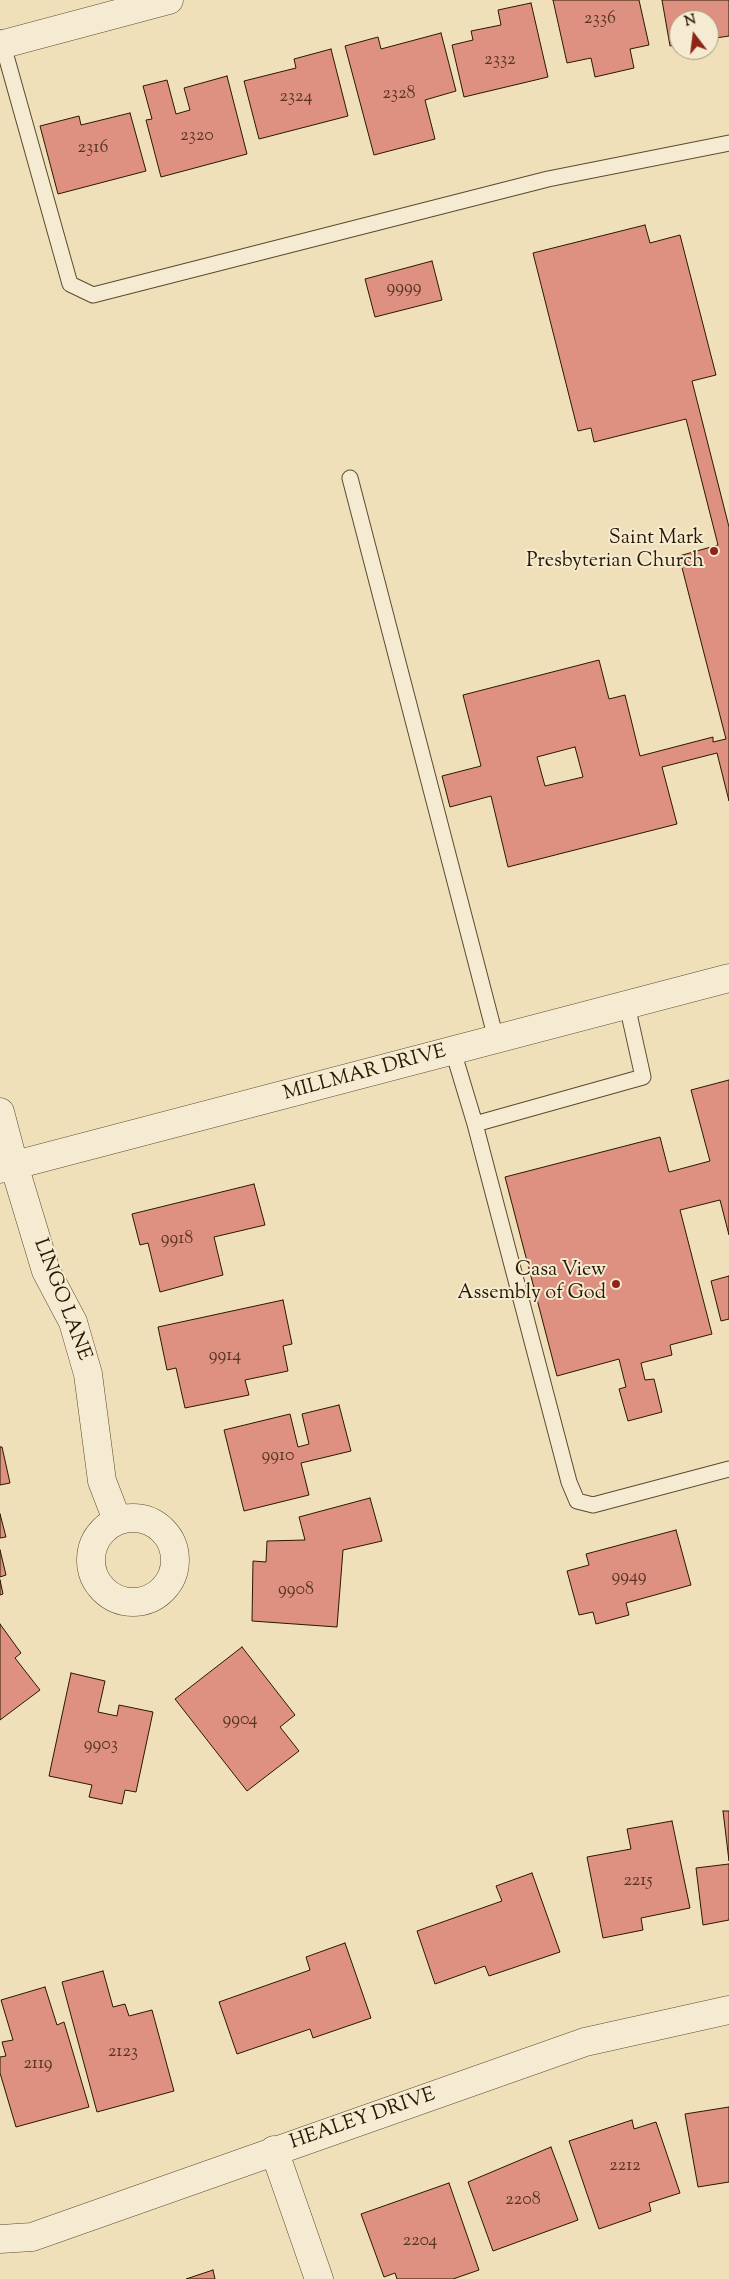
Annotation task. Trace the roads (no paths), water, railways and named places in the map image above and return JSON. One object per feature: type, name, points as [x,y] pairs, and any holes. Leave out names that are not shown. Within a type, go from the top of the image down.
[{"type":"street","points":[[1,41],[169,0]]},
{"type":"street","name":"MILLMAR DRIVE","points":[[7,1167],[729,978]]},
{"type":"street","name":"LINGO LANE","points":[[0,1112],[7,1167],[46,1271],[73,1322],[88,1374],[102,1481],[117,1520]]},
{"type":"street","name":"HEALEY DRIVE","points":[[0,2239],[32,2237],[274,2150],[586,2042],[729,2010]]},
{"type":"street","points":[[274,2150],[319,2279]]},
{"type":"lane","points":[[1,41],[70,284],[93,295],[548,179],[729,143]]},
{"type":"lane","points":[[350,478],[496,1039]]},
{"type":"lane","points":[[475,1124],[643,1077],[627,1005]]},
{"type":"lane","points":[[453,1051],[475,1124],[569,1482],[577,1500],[593,1505],[729,1470]]},
{"type":"place","name":"Saint Mark Presbyterian Church","points":[[714,551]]},
{"type":"place","name":"Casa View Assembly of God","points":[[616,1284]]}]
